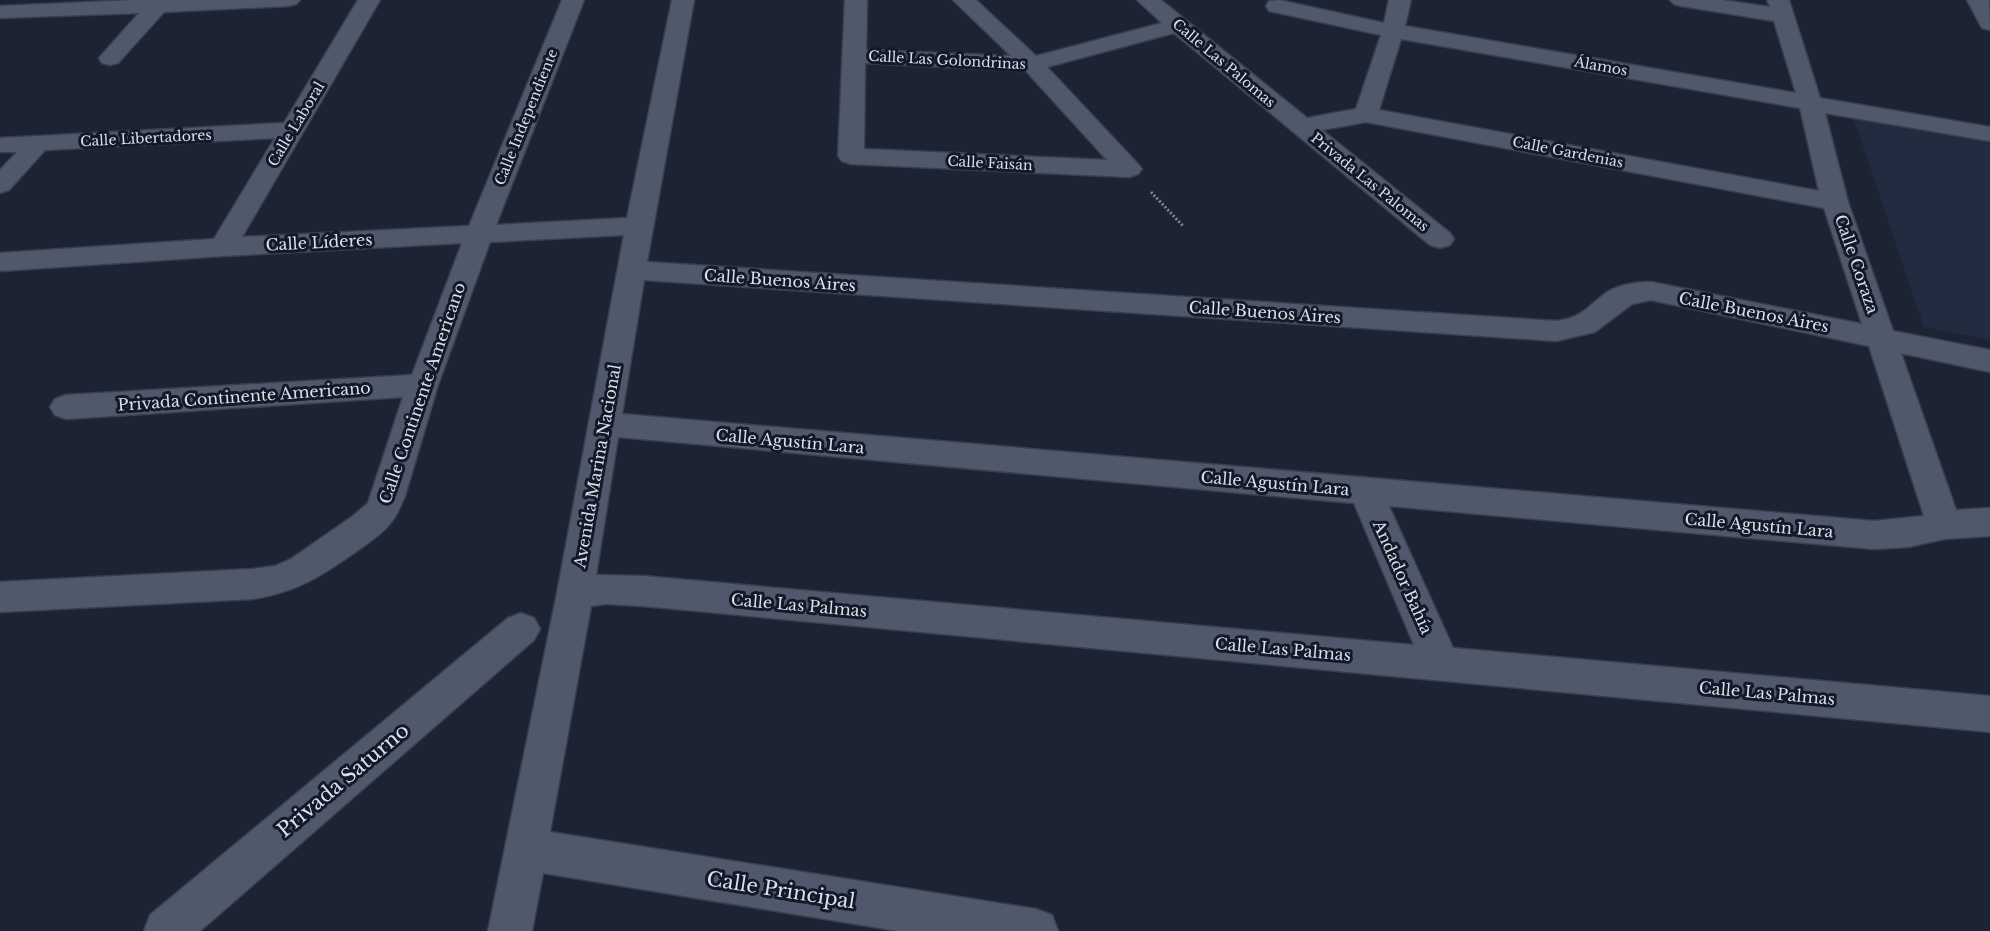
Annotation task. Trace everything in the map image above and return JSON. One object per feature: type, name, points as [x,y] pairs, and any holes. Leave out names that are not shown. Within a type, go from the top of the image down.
[{"type":"street","points":[[0,12],[16,0]]},
{"type":"street","points":[[0,12],[289,0]]},
{"type":"street","name":"Calle Laboral","points":[[223,247],[369,0]]},
{"type":"street","name":"Calle Independiente","points":[[479,234],[573,0]]},
{"type":"street","name":"Avenida Marina Nacional","points":[[501,930],[525,849],[575,593],[639,226],[683,0]]},
{"type":"street","points":[[855,56],[856,0]]},
{"type":"street","points":[[964,0],[1032,64],[1129,170]]},
{"type":"street","name":"Calle Las Palomas","points":[[1148,0],[1300,126]]},
{"type":"street","points":[[1366,115],[1393,31],[1400,0]]},
{"type":"street","points":[[1681,0],[1780,8]]},
{"type":"street","points":[[1978,0],[1990,23]]},
{"type":"street","points":[[110,58],[157,6]]},
{"type":"street","name":"Álamos","points":[[1278,6],[1393,31],[1990,134]]},
{"type":"street","name":"Calle Coraza","points":[[1780,8],[1810,102],[1835,202],[1944,525]]},
{"type":"street","name":"Calle Las Golondrinas","points":[[855,56],[1032,64],[1178,25]]},
{"type":"street","name":"Calle Faisán","points":[[855,56],[851,156],[1129,170]]},
{"type":"street","name":"Calle Gardenias","points":[[1300,126],[1366,115],[1835,202]]},
{"type":"street","name":"Privada Las Palomas","points":[[1300,126],[1440,239]]},
{"type":"street","name":"Calle Libertadores","points":[[0,145],[293,130]]},
{"type":"street","points":[[0,185],[38,143]]},
{"type":"street","name":"Calle Líderes","points":[[0,262],[223,247],[639,226]]},
{"type":"street","name":"Calle Continente Americano","points":[[0,597],[253,584],[279,580],[304,568],[365,526],[380,512],[388,496],[423,385],[479,234]]},
{"type":"street","name":"Calle Buenos Aires","points":[[631,270],[1556,331],[1576,328],[1591,322],[1619,297],[1633,291],[1650,291],[1990,361]]},
{"type":"street","name":"Privada Continente Americano","points":[[66,407],[423,385]]},
{"type":"street","name":"Calle Agustín Lara","points":[[604,424],[1874,535],[1908,533],[1944,525],[1990,522]]},
{"type":"street","name":"Andador Bahía","points":[[1365,490],[1441,664]]},
{"type":"street","name":"Calle Las Palmas","points":[[575,593],[606,589],[643,591],[1990,714]]},
{"type":"street","name":"Privada Saturno","points":[[165,931],[521,629]]},
{"type":"street","name":"Calle Principal","points":[[525,849],[1036,931]]},
{"type":"path","points":[[1129,170],[1183,226]]},
{"type":"shaded area","points":[[1852,114],[1990,139],[1990,340],[1924,327]]}]
